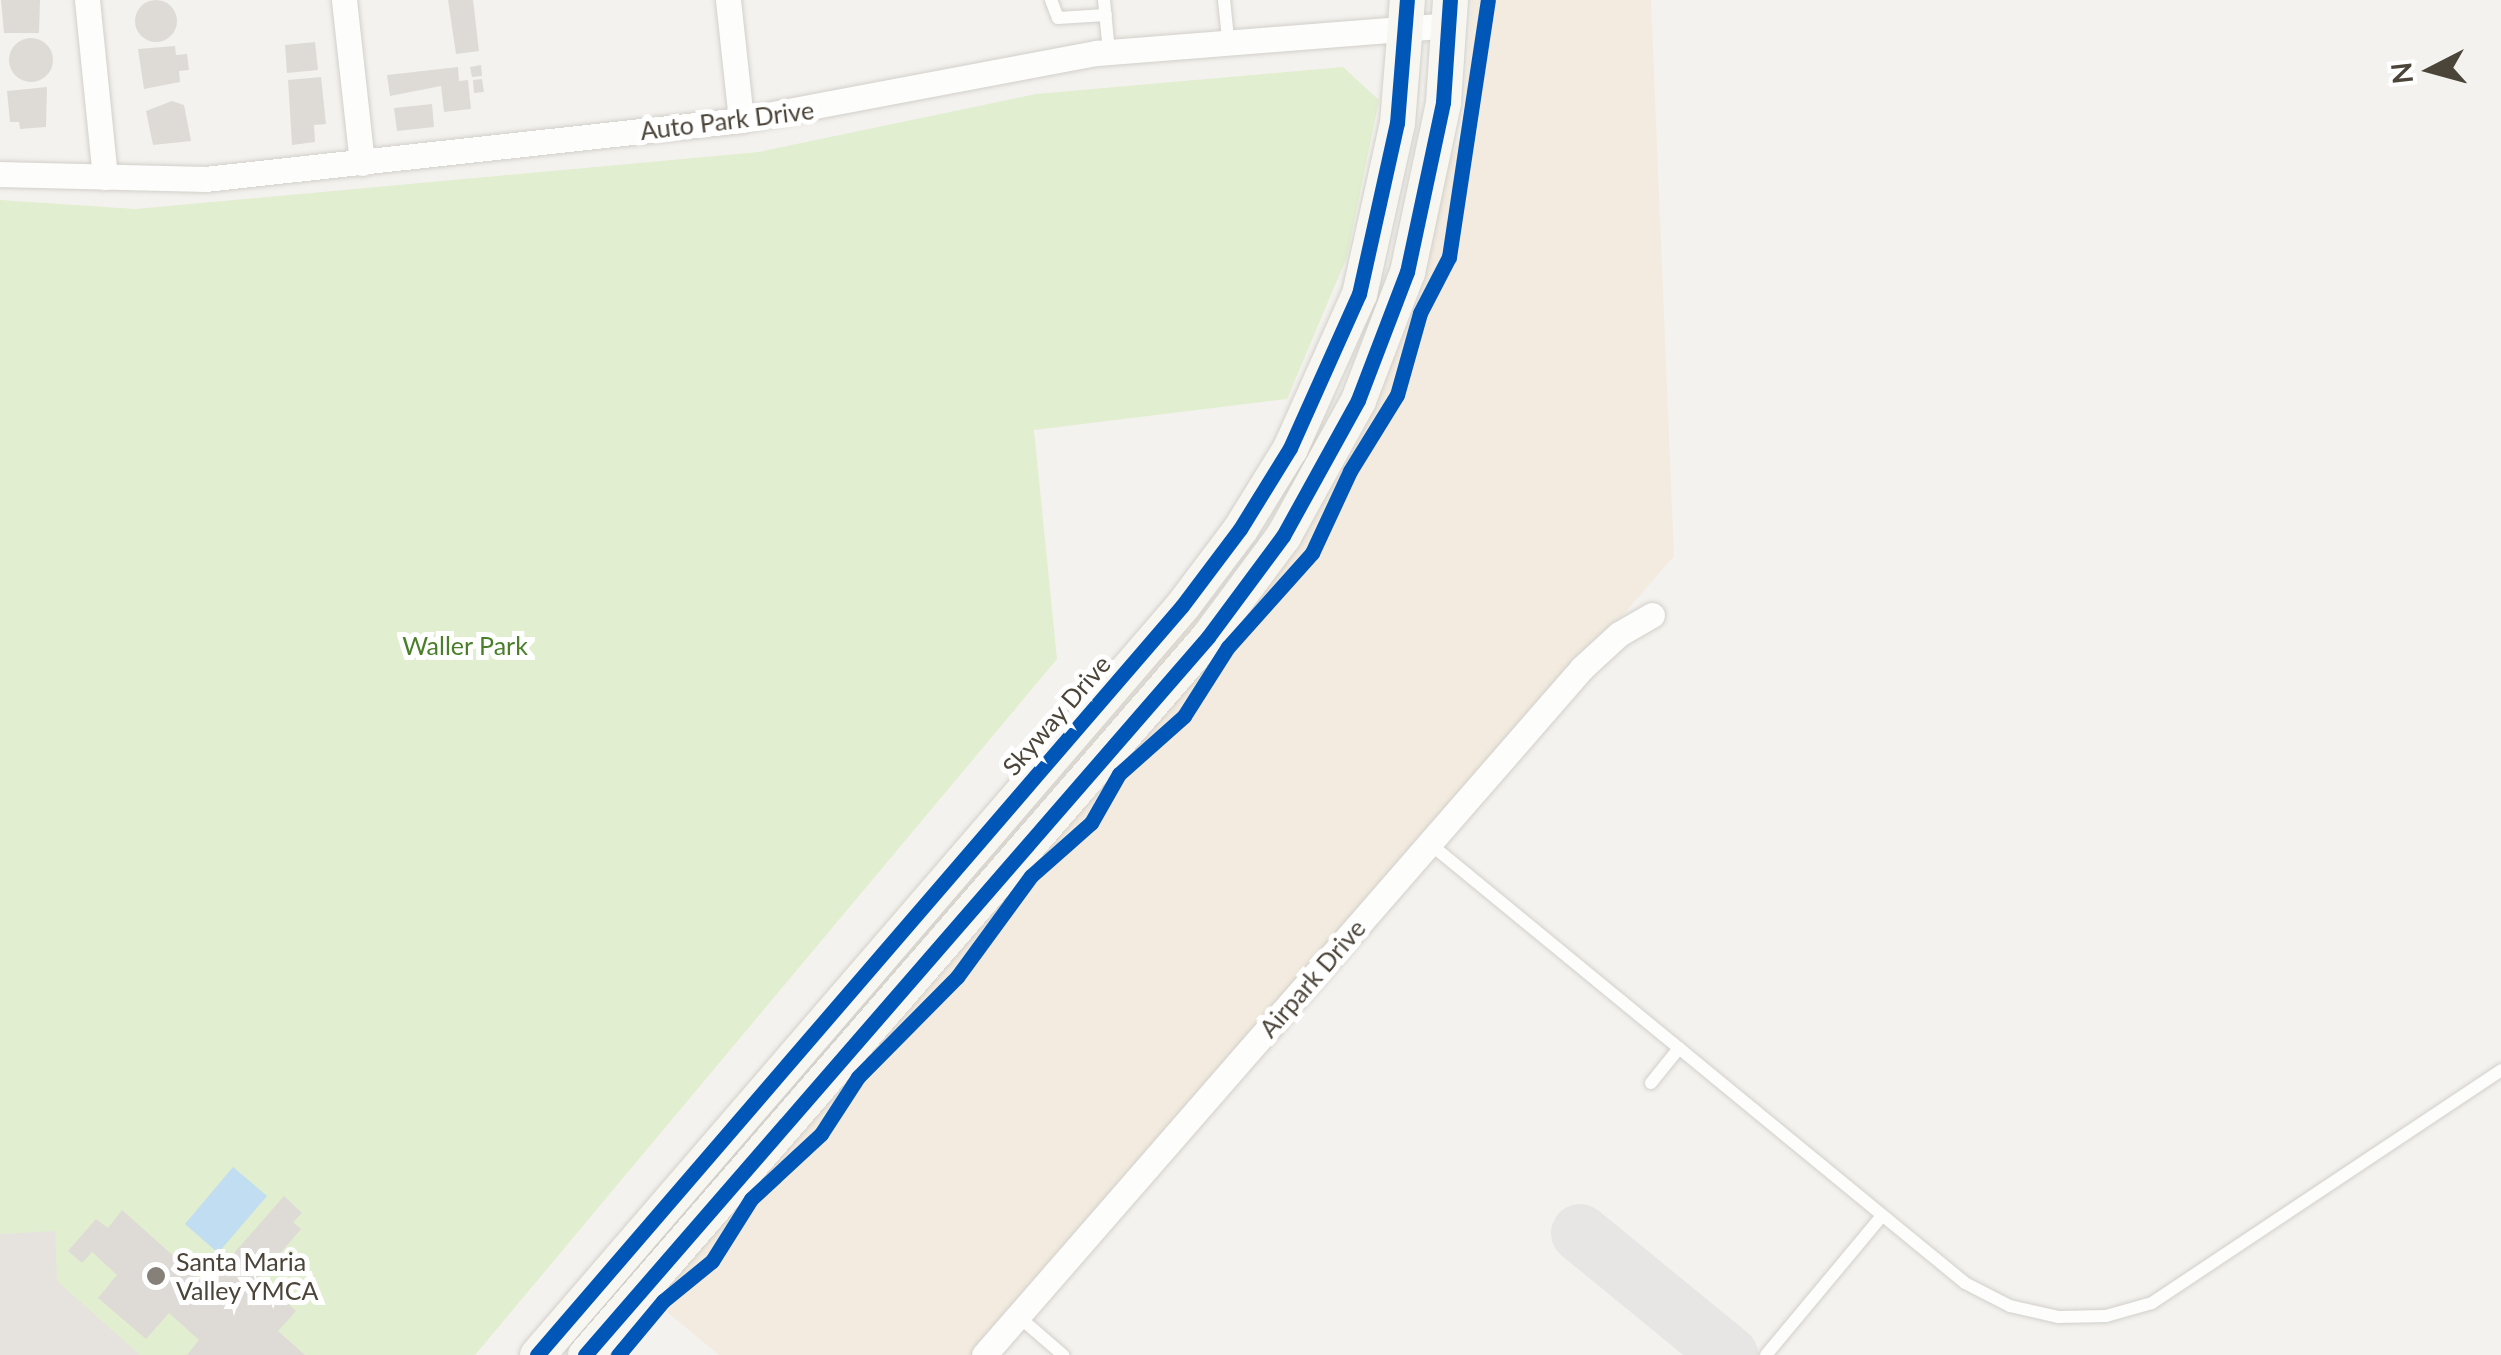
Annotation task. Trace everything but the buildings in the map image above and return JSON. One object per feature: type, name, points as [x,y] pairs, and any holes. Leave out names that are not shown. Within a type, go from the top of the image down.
[{"type":"main road","points":[[585,1355],[1208,637],[1283,536],[1358,400],[1408,272],[1443,102],[1450,12]]},
{"type":"main road","name":"Skyway Drive","points":[[537,1355],[1182,606],[1240,529],[1290,448],[1359,294],[1382,203],[1407,14]]},
{"type":"street","points":[[87,0],[105,178]]},
{"type":"street","points":[[344,0],[362,163]]},
{"type":"street","points":[[728,0],[741,120]]},
{"type":"street","name":"Auto Park Drive","points":[[0,174],[205,179],[362,163],[741,120],[1109,52],[1228,40],[1407,14],[1450,12]]},
{"type":"street","name":"Airpark Drive","points":[[984,1355],[1582,668],[1618,634],[1652,615]]},
{"type":"lane","points":[[1050,0],[1058,18],[1106,15]]},
{"type":"lane","points":[[1104,0],[1109,52]]},
{"type":"lane","points":[[1224,0],[1228,40]]},
{"type":"lane","points":[[1429,843],[1965,1283],[2010,1306],[2058,1318],[2106,1316],[2152,1304],[2501,1070]]},
{"type":"lane","points":[[1651,1083],[1679,1048]]},
{"type":"lane","points":[[1766,1355],[1882,1216]]},
{"type":"lane","points":[[1018,1316],[1063,1355]]},
{"type":"shaded area","points":[[1472,0],[1651,0],[1674,556],[984,1355],[719,1355],[616,1270],[1284,518],[1463,131]]},
{"type":"shaded area","points":[[55,1231],[57,1281],[140,1355],[0,1355],[0,1234]]},
{"type":"green space","name":"Waller Park","points":[[1343,67],[1379,100],[1347,257],[1287,399],[1034,430],[1057,659],[475,1355],[0,1355],[0,200],[135,209],[759,152],[1036,94]]},
{"type":"water","points":[[233,1167],[267,1196],[218,1253],[185,1224]]},
{"type":"taxiway","points":[[1580,1233],[1729,1355]]},
{"type":"cycle path","points":[[537,1355],[1182,606],[1240,529],[1290,448],[1359,294],[1397,123],[1407,0]]},
{"type":"cycle path","points":[[585,1355],[1208,637],[1283,536],[1358,400],[1407,272],[1443,102],[1450,0]]},
{"type":"cycle path","points":[[618,1355],[663,1301],[712,1261],[751,1199],[821,1134],[858,1077],[957,977],[1031,876],[1091,823],[1119,774],[1184,716],[1228,647],[1312,553],[1350,471],[1397,395],[1420,313],[1449,257],[1488,0]]},
{"type":"place","name":"Santa Maria Valley YMCA","points":[[156,1276]]}]
